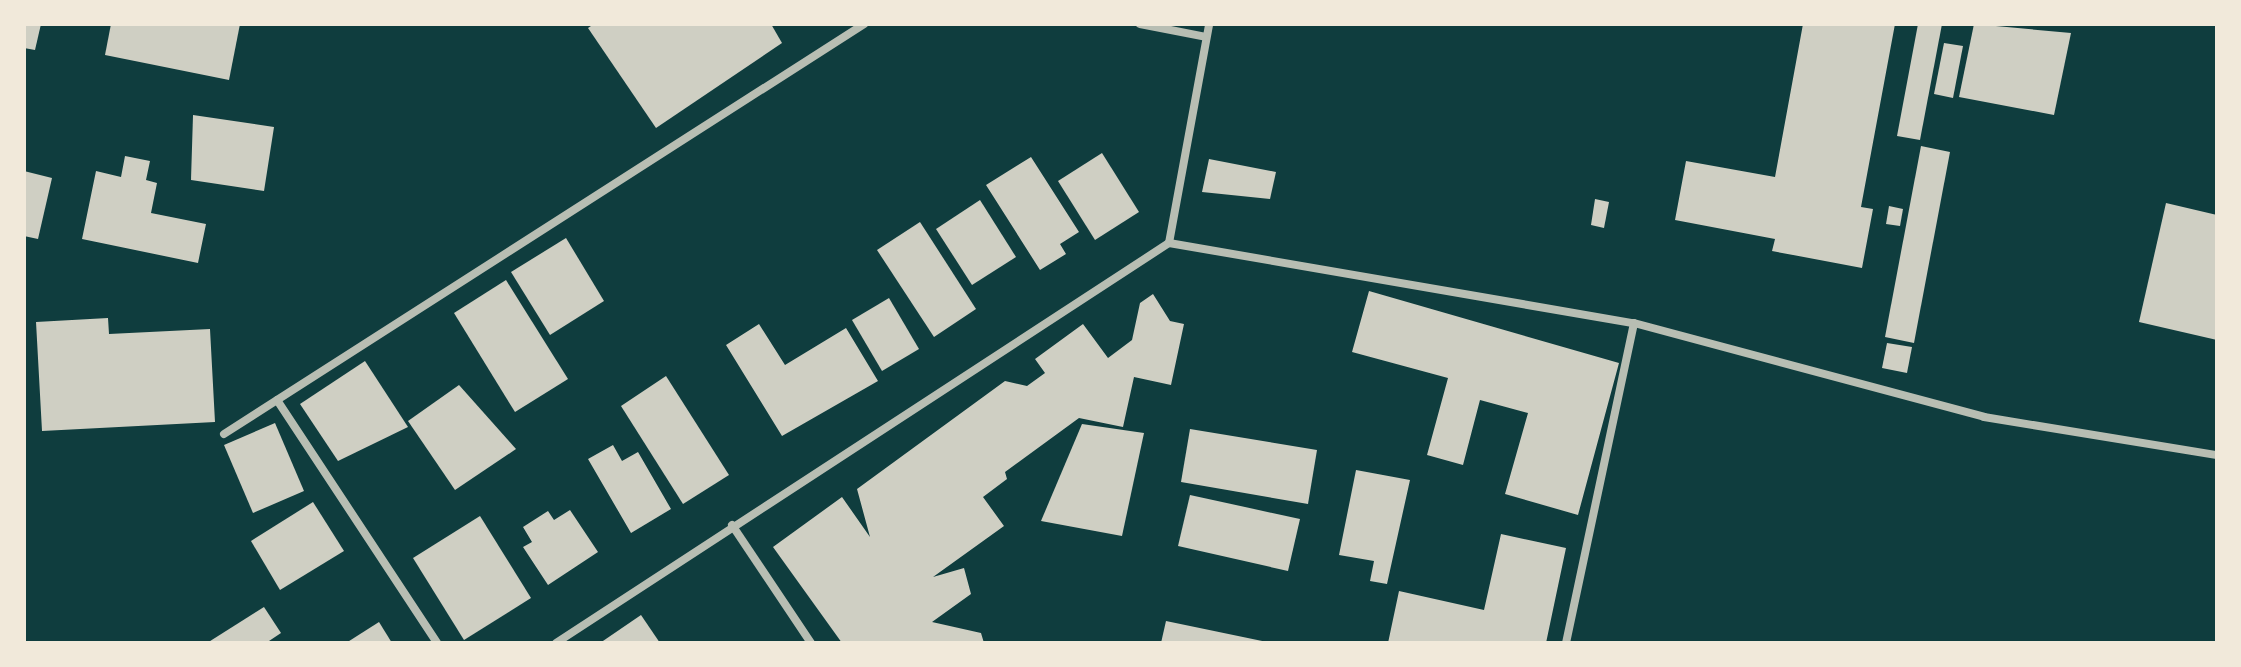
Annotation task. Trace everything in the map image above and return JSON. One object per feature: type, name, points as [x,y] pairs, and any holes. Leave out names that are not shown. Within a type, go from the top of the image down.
[{"type":"street","points":[[224,434],[864,24]]},
{"type":"street","points":[[1140,24],[1206,37]]},
{"type":"street","points":[[1169,243],[1209,24]]},
{"type":"street","points":[[556,643],[732,525],[1169,243],[1634,323],[1984,417],[2217,455]]},
{"type":"street","points":[[1566,643],[1634,323]]},
{"type":"street","points":[[277,400],[437,643]]},
{"type":"street","points":[[732,525],[811,643]]},
{"type":"building","points":[[24,24],[41,24],[35,50],[24,48]]},
{"type":"building","points":[[111,24],[240,24],[229,80],[105,55]]},
{"type":"building","points":[[594,24],[771,24],[782,43],[656,128],[588,28]]},
{"type":"building","points":[[1803,24],[1895,24],[1861,207],[1873,209],[1862,268],[1772,251],[1775,239],[1675,220],[1686,161],[1775,177]]},
{"type":"building","points":[[1918,24],[1942,24],[1920,140],[1897,136]]},
{"type":"building","points":[[1974,24],[2071,33],[2054,115],[1959,97]]},
{"type":"building","points":[[1944,43],[1963,46],[1953,98],[1934,94]]},
{"type":"building","points":[[193,115],[274,127],[264,191],[191,180]]},
{"type":"building","points":[[1921,146],[1950,152],[1914,343],[1885,337]]},
{"type":"building","points":[[1102,153],[1139,212],[1095,240],[1058,181]]},
{"type":"building","points":[[125,156],[150,161],[146,180],[157,183],[151,213],[206,224],[198,263],[82,239],[96,171],[121,177]]},
{"type":"building","points":[[1031,157],[1079,232],[1060,244],[1066,254],[1040,270],[986,185]]},
{"type":"building","points":[[1209,159],[1276,172],[1270,199],[1202,192]]},
{"type":"building","points":[[24,171],[52,178],[38,239],[24,236]]},
{"type":"building","points":[[1595,199],[1609,202],[1604,228],[1591,225]]},
{"type":"building","points":[[980,200],[1016,257],[972,285],[936,229]]},
{"type":"building","points":[[2166,203],[2217,215],[2217,340],[2139,322]]},
{"type":"building","points":[[1889,206],[1903,209],[1900,226],[1886,224]]},
{"type":"building","points":[[920,222],[976,309],[934,337],[877,250]]},
{"type":"building","points":[[566,238],[604,301],[550,335],[511,272]]},
{"type":"building","points":[[506,280],[568,379],[515,412],[454,313]]},
{"type":"building","points":[[1369,291],[1619,363],[1578,515],[1505,494],[1528,413],[1480,400],[1463,465],[1427,455],[1448,378],[1352,352]]},
{"type":"building","points":[[1153,294],[1170,321],[1184,324],[1171,385],[1134,377],[1123,427],[1079,418],[1005,472],[1007,479],[983,497],[1004,526],[933,577],[964,568],[971,594],[932,622],[981,633],[984,643],[842,643],[773,547],[842,497],[870,537],[857,489],[1005,381],[1027,386],[1045,373],[1035,359],[1083,324],[1108,358],[1132,340],[1140,303]]},
{"type":"building","points":[[889,298],[919,349],[882,371],[852,320]]},
{"type":"building","points":[[108,318],[109,334],[210,329],[215,422],[42,431],[36,322]]},
{"type":"building","points":[[759,324],[785,365],[846,328],[878,381],[782,436],[726,345]]},
{"type":"building","points":[[1887,343],[1912,347],[1907,373],[1882,368]]},
{"type":"building","points":[[365,361],[408,427],[338,461],[300,404]]},
{"type":"building","points":[[666,376],[729,475],[683,504],[621,406]]},
{"type":"building","points":[[459,385],[516,449],[455,490],[408,421]]},
{"type":"building","points":[[275,423],[304,491],[253,513],[224,445]]},
{"type":"building","points":[[1082,424],[1144,433],[1122,536],[1041,521]]},
{"type":"building","points":[[1190,429],[1317,450],[1308,504],[1181,482]]},
{"type":"building","points":[[613,445],[622,461],[638,452],[671,509],[631,533],[588,459]]},
{"type":"building","points":[[1356,470],[1410,480],[1387,584],[1370,581],[1374,561],[1339,555]]},
{"type":"building","points":[[1190,495],[1300,519],[1288,571],[1178,546]]},
{"type":"building","points":[[313,502],[344,551],[280,590],[251,541]]},
{"type":"building","points":[[570,510],[598,552],[548,585],[523,547],[532,542],[523,527],[548,511],[554,520]]},
{"type":"building","points":[[480,516],[531,598],[464,640],[413,558]]},
{"type":"building","points":[[1501,534],[1566,548],[1546,643],[1388,643],[1399,591],[1484,610]]},
{"type":"building","points":[[264,607],[281,633],[266,643],[207,643]]},
{"type":"building","points":[[641,615],[660,643],[600,643]]},
{"type":"building","points":[[1166,621],[1267,642],[1161,643]]},
{"type":"building","points":[[379,622],[392,643],[346,643]]}]
